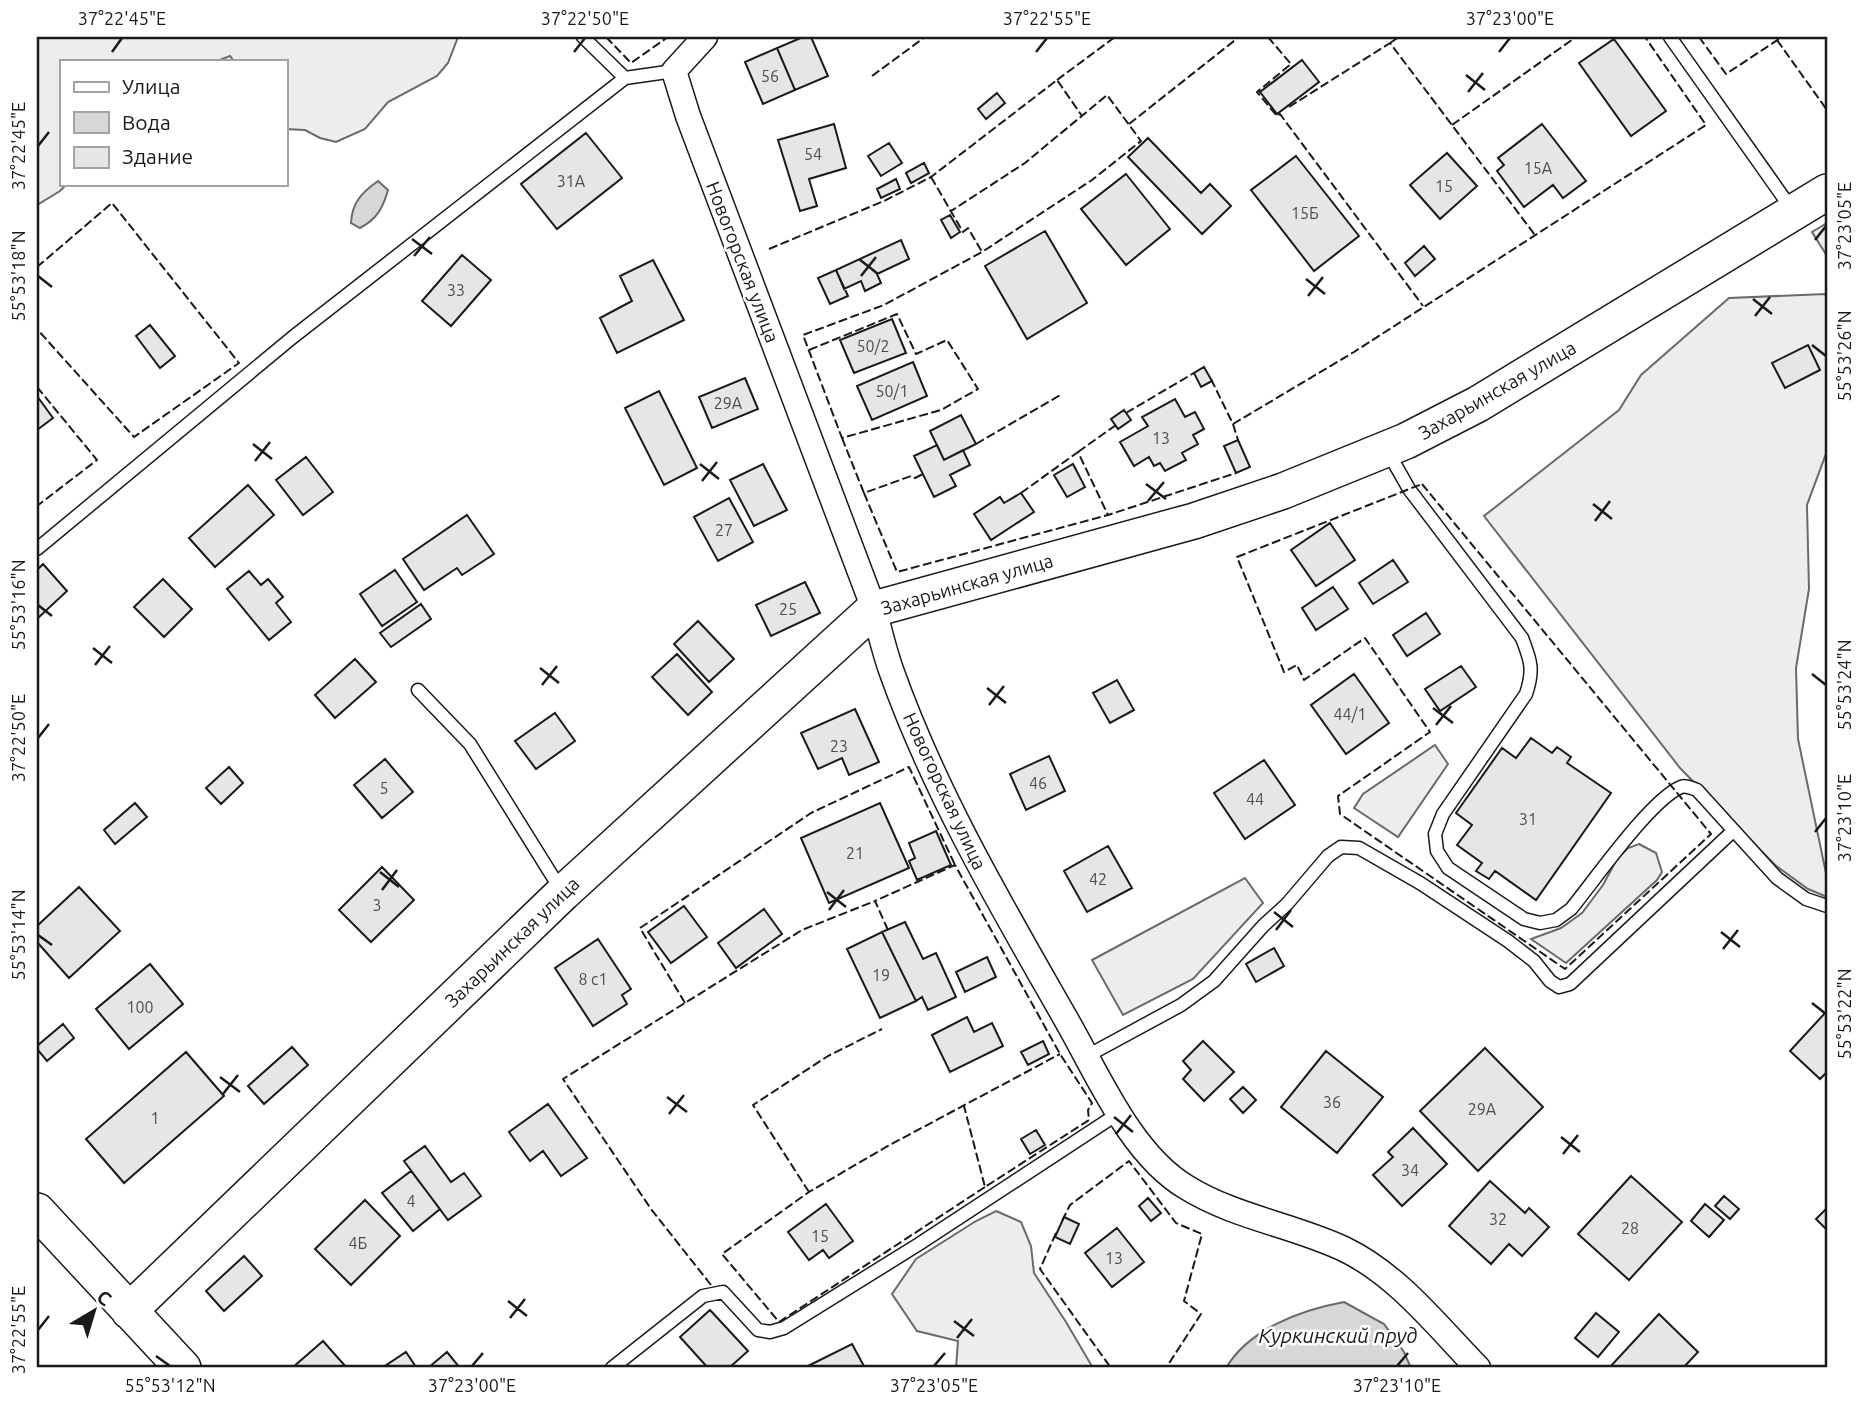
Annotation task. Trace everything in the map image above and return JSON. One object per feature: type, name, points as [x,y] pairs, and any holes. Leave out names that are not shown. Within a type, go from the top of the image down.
[{"type":"street","points":[[674,71],[705,37]]},
{"type":"street","name":"Новогорская улица","points":[[674,71],[688,116],[874,609],[891,670],[935,775],[976,861],[1119,1113],[1159,1166],[1186,1187],[1232,1208],[1342,1248],[1374,1266],[1403,1290],[1478,1368]]},
{"type":"street","name":"Захарьинская улица","points":[[129,1311],[563,893],[874,609],[1194,521],[1283,491],[1387,449],[1478,404],[1827,192]]},
{"type":"street","points":[[37,1211],[183,1368]]},
{"type":"lane","points":[[583,37],[625,78]]},
{"type":"lane","points":[[1670,37],[1794,212]]},
{"type":"lane","points":[[37,549],[293,337],[625,78],[674,71]]},
{"type":"lane","points":[[1387,449],[1409,489],[1522,638],[1532,674],[1526,694],[1443,814],[1435,834],[1437,851],[1448,868],[1524,919],[1540,923],[1556,920],[1571,909],[1653,808],[1680,787],[1686,786],[1696,790],[1777,878],[1806,899],[1827,906]]},
{"type":"lane","points":[[418,690],[470,744],[563,893]]},
{"type":"lane","points":[[1087,1056],[1181,1005],[1214,981],[1328,856],[1340,847],[1359,848],[1420,883],[1508,941],[1534,961],[1550,981],[1559,987],[1570,984],[1732,831]]},
{"type":"lane","points":[[612,1368],[703,1296],[723,1292],[758,1330],[770,1332],[784,1328],[919,1244],[1119,1113]]},
{"type":"shaded area","points":[[37,37],[458,37],[448,63],[437,76],[388,102],[365,129],[336,142],[305,130],[287,129],[287,60],[233,60],[230,56],[220,60],[60,60],[60,186],[65,186],[37,205]]},
{"type":"shaded area","points":[[1827,223],[1827,256],[1812,232]]},
{"type":"shaded area","points":[[1825,294],[1827,451],[1807,505],[1809,589],[1796,668],[1798,739],[1827,878],[1827,897],[1808,889],[1775,865],[1680,768],[1484,516],[1619,410],[1641,375],[1729,298]]},
{"type":"shaded area","points":[[1435,745],[1448,764],[1398,837],[1354,808],[1363,794]]},
{"type":"shaded area","points":[[1639,844],[1656,853],[1662,872],[1657,880],[1566,963],[1531,939],[1561,928],[1582,913],[1603,885],[1617,859],[1628,848]]},
{"type":"shaded area","points":[[1245,878],[1263,903],[1193,979],[1123,1015],[1092,960]]},
{"type":"shaded area","points":[[996,1211],[1021,1222],[1031,1246],[1034,1273],[1093,1368],[956,1368],[958,1341],[917,1331],[892,1294],[916,1259]]},
{"type":"water","points":[[378,181],[388,190],[384,202],[375,217],[360,228],[351,223],[355,204],[362,194]]},
{"type":"water","name":"Куркинский пруд","points":[[1344,1302],[1384,1324],[1404,1352],[1411,1368],[1226,1368],[1248,1342],[1278,1323],[1311,1310]]},
{"type":"building","points":[[803,37],[811,37],[828,76],[795,90],[777,48]]},
{"type":"building","points":[[1614,39],[1666,111],[1631,136],[1579,63]]},
{"type":"building","points":[[777,48],[795,90],[763,104],[745,62]]},
{"type":"building","points":[[1302,60],[1319,82],[1277,114],[1260,92]]},
{"type":"building","points":[[997,93],[1005,103],[986,119],[978,109]]},
{"type":"building","points":[[834,124],[846,168],[809,179],[817,206],[800,211],[778,140]]},
{"type":"building","points":[[1542,124],[1586,181],[1563,198],[1553,185],[1524,207],[1497,171],[1504,165],[1498,158]]},
{"type":"building","points":[[586,133],[622,178],[557,229],[521,184]]},
{"type":"building","points":[[1148,138],[1201,193],[1210,184],[1231,206],[1202,234],[1128,157]]},
{"type":"building","points":[[889,143],[902,163],[881,176],[868,156]]},
{"type":"building","points":[[1447,153],[1477,186],[1440,219],[1410,185]]},
{"type":"building","points":[[1296,156],[1359,236],[1314,271],[1251,190]]},
{"type":"building","points":[[924,163],[929,173],[911,183],[906,173]]},
{"type":"building","points":[[1126,174],[1170,229],[1126,265],[1081,209]]},
{"type":"building","points":[[896,179],[900,189],[881,198],[877,189]]},
{"type":"building","points":[[950,215],[960,232],[951,238],[941,220]]},
{"type":"building","points":[[1045,231],[1087,303],[1027,339],[985,266]]},
{"type":"building","points":[[901,240],[909,259],[877,274],[881,283],[865,291],[861,281],[844,289],[836,270]]},
{"type":"building","points":[[1424,246],[1435,259],[1415,276],[1405,263]]},
{"type":"building","points":[[462,255],[491,280],[451,326],[422,301]]},
{"type":"building","points":[[653,260],[684,320],[617,353],[600,318],[632,301],[620,276]]},
{"type":"building","points":[[836,270],[848,296],[830,304],[818,278]]},
{"type":"building","points":[[892,319],[906,353],[854,373],[840,340]]},
{"type":"building","points":[[150,325],[175,356],[160,368],[136,336]]},
{"type":"building","points":[[1808,345],[1820,370],[1785,388],[1772,363]]},
{"type":"building","points":[[913,362],[927,396],[872,420],[857,386]]},
{"type":"building","points":[[1204,367],[1212,381],[1201,387],[1194,373]]},
{"type":"building","points":[[745,378],[758,409],[712,428],[699,397]]},
{"type":"building","points":[[659,391],[697,468],[664,485],[625,408]]},
{"type":"building","points":[[37,396],[53,418],[37,430]]},
{"type":"building","points":[[1175,399],[1185,417],[1195,412],[1204,429],[1193,435],[1198,444],[1182,453],[1186,460],[1165,471],[1160,463],[1154,466],[1149,457],[1134,466],[1120,442],[1148,426],[1142,417]]},
{"type":"building","points":[[1124,410],[1131,420],[1118,429],[1111,419]]},
{"type":"building","points":[[961,415],[976,444],[944,460],[930,431]]},
{"type":"building","points":[[1238,440],[1250,467],[1236,473],[1224,446]]},
{"type":"building","points":[[937,445],[944,460],[963,450],[970,465],[950,475],[956,486],[934,497],[914,456]]},
{"type":"building","points":[[306,457],[333,492],[303,515],[276,480]]},
{"type":"building","points":[[763,464],[787,510],[754,526],[730,480]]},
{"type":"building","points":[[1073,464],[1085,487],[1067,497],[1054,475]]},
{"type":"building","points":[[248,485],[274,515],[215,567],[189,538]]},
{"type":"building","points":[[1021,493],[1034,512],[991,540],[974,514],[1000,497],[1004,503]]},
{"type":"building","points":[[729,498],[753,542],[718,561],[694,517]]},
{"type":"building","points":[[467,515],[494,554],[462,575],[457,568],[424,590],[403,559]]},
{"type":"building","points":[[1330,523],[1355,560],[1316,586],[1291,550]]},
{"type":"building","points":[[1393,560],[1408,582],[1373,604],[1359,583]]},
{"type":"building","points":[[43,564],[67,591],[37,619],[37,570]]},
{"type":"building","points":[[395,570],[417,602],[382,626],[360,594]]},
{"type":"building","points":[[249,571],[261,585],[268,579],[283,597],[276,603],[291,622],[269,640],[227,589]]},
{"type":"building","points":[[163,579],[192,609],[164,637],[134,607]]},
{"type":"building","points":[[805,582],[820,613],[771,636],[756,605]]},
{"type":"building","points":[[1333,587],[1348,609],[1316,630],[1302,608]]},
{"type":"building","points":[[421,604],[431,619],[391,647],[380,633]]},
{"type":"building","points":[[1426,613],[1440,634],[1407,656],[1393,635]]},
{"type":"building","points":[[698,621],[734,659],[709,682],[674,644]]},
{"type":"building","points":[[677,654],[712,692],[688,715],[652,677]]},
{"type":"building","points":[[355,659],[376,682],[335,718],[315,695]]},
{"type":"building","points":[[1461,666],[1476,687],[1440,711],[1425,689]]},
{"type":"building","points":[[1354,674],[1389,723],[1346,754],[1311,705]]},
{"type":"building","points":[[1117,680],[1134,710],[1110,723],[1093,693]]},
{"type":"building","points":[[855,709],[879,762],[849,775],[842,758],[818,769],[801,733]]},
{"type":"building","points":[[555,713],[575,741],[536,769],[515,741]]},
{"type":"building","points":[[1531,738],[1552,753],[1557,747],[1571,757],[1567,763],[1611,793],[1536,900],[1495,871],[1489,879],[1476,871],[1482,863],[1457,845],[1472,825],[1456,813],[1502,748],[1516,758]]},
{"type":"building","points":[[1049,756],[1065,791],[1026,810],[1010,774]]},
{"type":"building","points":[[385,759],[413,792],[382,818],[354,785]]},
{"type":"building","points":[[1264,760],[1295,805],[1245,839],[1214,793]]},
{"type":"building","points":[[229,767],[243,783],[221,804],[206,788]]},
{"type":"building","points":[[135,803],[147,817],[115,844],[104,830]]},
{"type":"building","points":[[880,803],[909,868],[829,903],[801,838]]},
{"type":"building","points":[[936,831],[951,865],[917,880],[909,861],[915,858],[909,843]]},
{"type":"building","points":[[1108,846],[1132,888],[1087,912],[1064,871]]},
{"type":"building","points":[[382,867],[414,900],[371,942],[339,910]]},
{"type":"building","points":[[79,887],[120,931],[69,978],[37,942],[37,926]]},
{"type":"building","points":[[684,906],[707,937],[671,963],[648,932]]},
{"type":"building","points":[[764,909],[782,934],[736,968],[718,943]]},
{"type":"building","points":[[905,922],[923,959],[936,953],[956,997],[928,1010],[922,997],[916,1001],[882,932]]},
{"type":"building","points":[[882,932],[916,1001],[880,1018],[847,949]]},
{"type":"building","points":[[598,939],[631,989],[622,995],[627,1004],[593,1026],[555,968]]},
{"type":"building","points":[[1274,948],[1284,966],[1256,982],[1246,964]]},
{"type":"building","points":[[987,957],[996,977],[965,992],[956,972]]},
{"type":"building","points":[[150,964],[183,1004],[129,1049],[96,1009]]},
{"type":"building","points":[[1825,1013],[1827,1072],[1820,1079],[1790,1051]]},
{"type":"building","points":[[967,1017],[974,1032],[992,1023],[1003,1046],[950,1072],[932,1035]]},
{"type":"building","points":[[63,1024],[74,1038],[47,1061],[37,1046]]},
{"type":"building","points":[[1043,1041],[1049,1054],[1028,1065],[1021,1052]]},
{"type":"building","points":[[1203,1041],[1234,1072],[1204,1101],[1183,1079],[1191,1070],[1183,1061]]},
{"type":"building","points":[[292,1047],[308,1065],[264,1104],[248,1086]]},
{"type":"building","points":[[1485,1048],[1543,1107],[1478,1171],[1420,1111]]},
{"type":"building","points":[[1326,1051],[1383,1097],[1337,1153],[1281,1107]]},
{"type":"building","points":[[186,1052],[224,1096],[124,1183],[86,1139]]},
{"type":"building","points":[[1243,1087],[1256,1100],[1243,1113],[1230,1099]]},
{"type":"building","points":[[548,1104],[587,1158],[561,1176],[543,1151],[530,1161],[509,1132]]},
{"type":"building","points":[[1413,1128],[1447,1164],[1402,1206],[1373,1175],[1393,1157],[1388,1152]]},
{"type":"building","points":[[1036,1130],[1045,1145],[1030,1154],[1021,1139]]},
{"type":"building","points":[[425,1146],[451,1182],[464,1173],[481,1196],[448,1220],[404,1161]]},
{"type":"building","points":[[411,1171],[440,1209],[413,1231],[382,1193]]},
{"type":"building","points":[[1631,1176],[1682,1222],[1629,1280],[1578,1234]]},
{"type":"building","points":[[1490,1181],[1525,1213],[1529,1208],[1549,1227],[1522,1256],[1509,1244],[1491,1264],[1449,1226]]},
{"type":"building","points":[[1724,1196],[1739,1209],[1730,1219],[1715,1206]]},
{"type":"building","points":[[1148,1198],[1161,1213],[1151,1221],[1139,1206]]},
{"type":"building","points":[[365,1200],[400,1236],[351,1285],[315,1249]]},
{"type":"building","points":[[826,1204],[853,1241],[829,1258],[823,1250],[809,1260],[788,1232]]},
{"type":"building","points":[[1705,1204],[1724,1220],[1709,1237],[1691,1221]]},
{"type":"building","points":[[1827,1208],[1827,1230],[1816,1219]]},
{"type":"building","points":[[1064,1217],[1079,1224],[1070,1244],[1055,1237]]},
{"type":"building","points":[[1117,1228],[1144,1262],[1112,1287],[1085,1253]]},
{"type":"building","points":[[244,1256],[262,1276],[224,1311],[206,1291]]},
{"type":"building","points":[[710,1310],[748,1351],[729,1368],[708,1368],[680,1337]]},
{"type":"building","points":[[1596,1313],[1619,1332],[1598,1357],[1575,1338]]},
{"type":"building","points":[[1659,1314],[1698,1352],[1683,1368],[1609,1368]]},
{"type":"building","points":[[323,1341],[347,1368],[292,1368]]},
{"type":"building","points":[[852,1344],[865,1368],[804,1368]]},
{"type":"building","points":[[406,1352],[416,1367],[385,1366]]},
{"type":"building","points":[[447,1352],[460,1368],[428,1368]]},
{"type":"fence","points":[[606,37],[631,63],[668,37]]},
{"type":"fence","points":[[872,76],[925,37]]},
{"type":"fence","points":[[1057,80],[1115,37]]},
{"type":"fence","points":[[1129,124],[1239,37]]},
{"type":"fence","points":[[1268,37],[1291,64],[1257,92],[1277,116],[1280,114],[1423,306]]},
{"type":"fence","points":[[1390,43],[1399,37]]},
{"type":"fence","points":[[1452,125],[1576,37]]},
{"type":"fence","points":[[1211,379],[1233,424],[1354,352],[1706,125],[1645,37]]},
{"type":"fence","points":[[1699,37],[1726,74],[1782,37]]},
{"type":"fence","points":[[1777,40],[1827,110]]},
{"type":"fence","points":[[1289,107],[1390,43],[1535,235]]},
{"type":"fence","points":[[769,249],[884,201],[931,177],[1057,80],[1082,116]]},
{"type":"fence","points":[[809,350],[897,314],[916,354],[947,340],[978,389],[941,410],[842,438],[803,335],[884,305],[982,252],[1092,180],[1141,141],[1107,95],[1025,163],[951,211]]},
{"type":"fence","points":[[931,177],[963,232],[968,228],[982,252]]},
{"type":"fence","points":[[37,267],[112,203],[239,363],[134,437],[37,329]]},
{"type":"fence","points":[[1126,413],[1194,373]]},
{"type":"fence","points":[[37,387],[97,460],[37,506]]},
{"type":"fence","points":[[976,444],[1062,394]]},
{"type":"fence","points":[[1233,424],[1238,440]]},
{"type":"fence","points":[[1078,452],[1116,425]]},
{"type":"fence","points":[[842,438],[864,493],[923,474]]},
{"type":"fence","points":[[1021,493],[1078,452],[1108,515]]},
{"type":"fence","points":[[864,493],[897,572],[1108,515],[1236,473]]},
{"type":"fence","points":[[1422,484],[1711,834],[1565,969],[1340,814],[1338,796],[1430,732],[1365,638],[1304,680],[1297,665],[1284,672],[1237,557],[1422,484]]},
{"type":"fence","points":[[685,1003],[640,928],[811,813],[909,767],[955,865]]},
{"type":"fence","points":[[888,930],[875,901],[955,865],[1060,1054],[1092,1103],[1088,1110],[1089,1120],[985,1187],[964,1106]]},
{"type":"fence","points":[[711,1285],[651,1209],[563,1079],[802,930],[875,901]]},
{"type":"fence","points":[[809,1192],[753,1105],[828,1056],[882,1029]]},
{"type":"fence","points":[[985,1187],[779,1322],[722,1254],[809,1192],[886,1147],[1060,1054]]},
{"type":"fence","points":[[1062,1221],[1070,1205],[1129,1161],[1176,1223],[1202,1234],[1184,1301],[1201,1314],[1166,1368]]},
{"type":"fence","points":[[1056,1233],[1040,1269],[1111,1368]]}]
